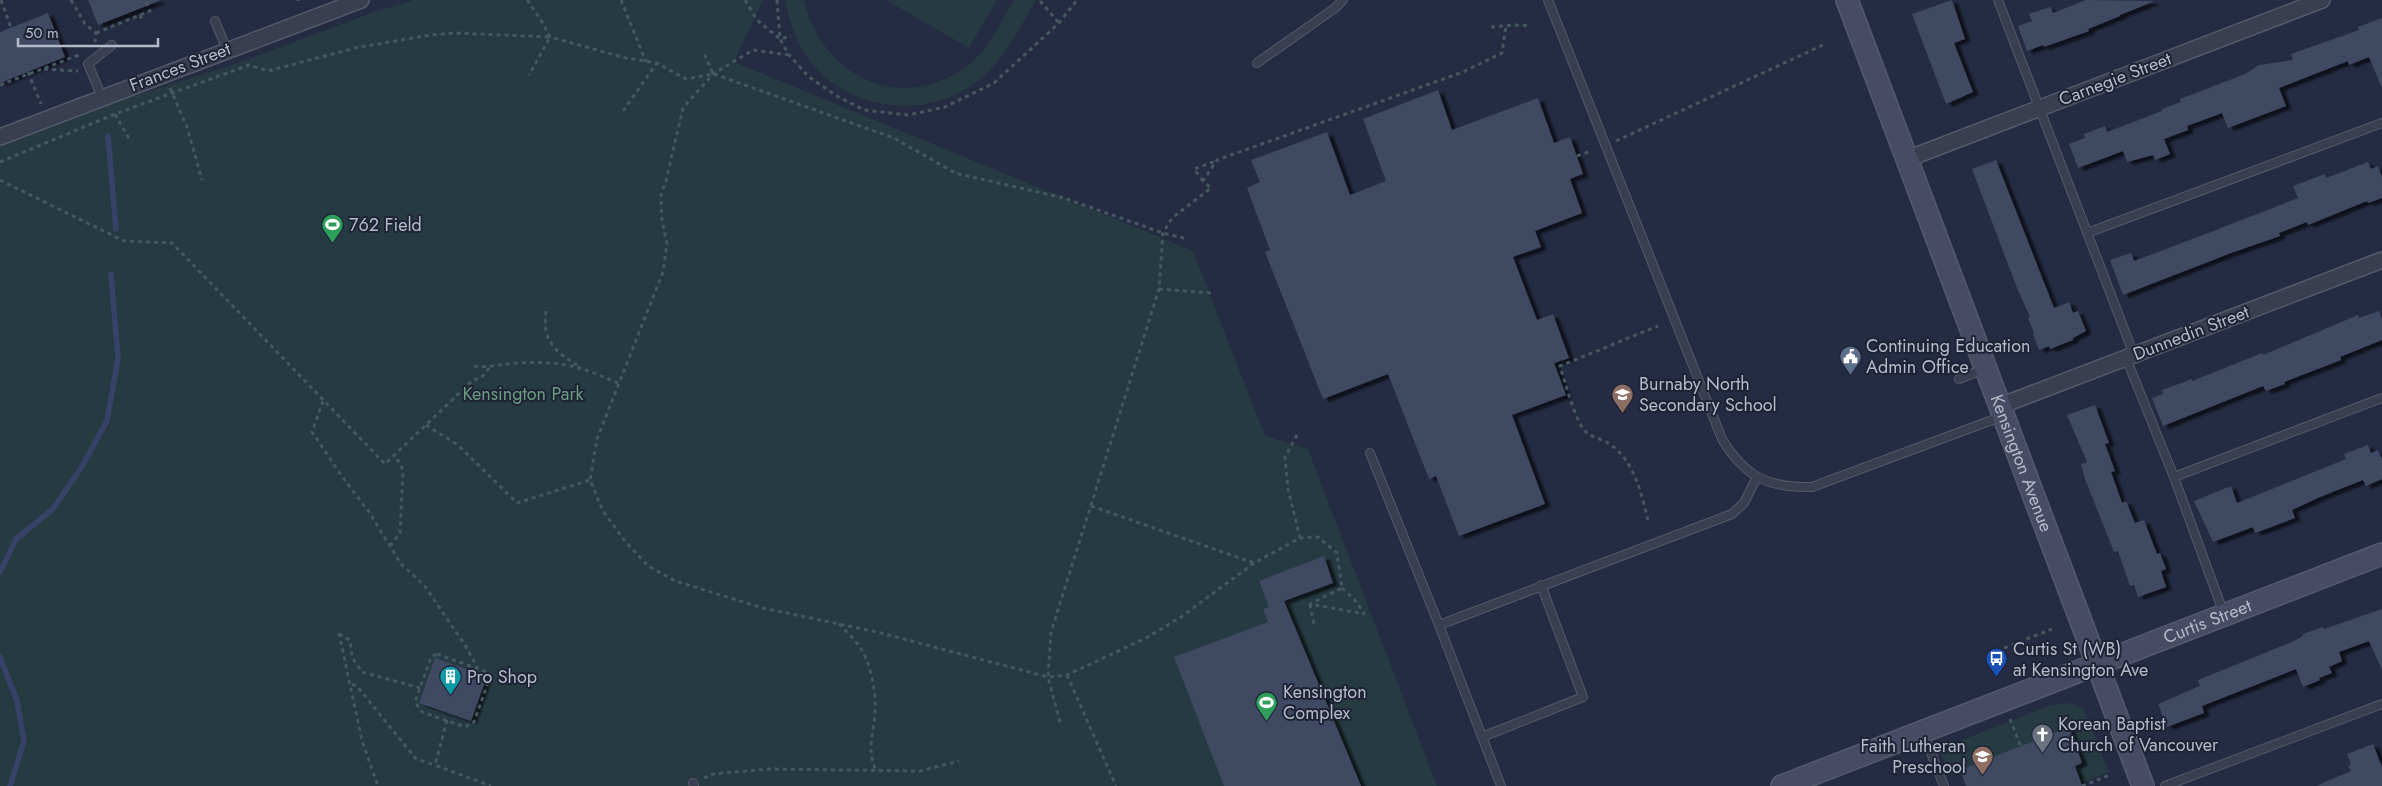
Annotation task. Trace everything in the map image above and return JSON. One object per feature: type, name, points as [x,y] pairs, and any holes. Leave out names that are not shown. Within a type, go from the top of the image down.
[{"type":"street","name":"Frances Street","points":[[0,137],[361,0]]},
{"type":"street","name":"Kensington Avenue","points":[[1847,0],[2143,786]]},
{"type":"street","name":"Carnegie Street","points":[[1907,159],[2322,0]]},
{"type":"street","name":"Dunnedin Street","points":[[2002,411],[2130,356],[2382,260]]},
{"type":"street","name":"Curtis Street","points":[[1782,786],[2382,554]]},
{"type":"lane","points":[[1257,62],[1335,8],[1343,0]]},
{"type":"lane","points":[[1548,0],[1722,439],[1735,461],[1757,477],[1787,488],[1812,487],[2002,411]]},
{"type":"lane","points":[[1998,0],[2038,109],[2087,233],[2224,614]]},
{"type":"lane","points":[[215,21],[227,50]]},
{"type":"lane","points":[[102,97],[88,64],[112,45]]},
{"type":"lane","points":[[2087,233],[2382,122]]},
{"type":"lane","points":[[1959,379],[1986,368]]},
{"type":"lane","points":[[2174,477],[2382,398]]},
{"type":"lane","points":[[1370,453],[1501,786]]},
{"type":"lane","points":[[1439,625],[1732,514],[1744,503],[1757,477]]},
{"type":"lane","points":[[1482,737],[1583,697],[1541,585]]},
{"type":"lane","points":[[2165,786],[2382,704]]},
{"type":"lane","points":[[1923,732],[1944,786]]},
{"type":"path","points":[[1,0],[11,28]]},
{"type":"path","points":[[71,0],[85,24],[96,33]]},
{"type":"path","points":[[96,33],[150,11],[145,0]]},
{"type":"path","points":[[527,0],[550,37]]},
{"type":"path","points":[[621,0],[646,62]]},
{"type":"path","points":[[745,0],[757,20],[780,39],[789,55],[809,76],[837,96],[864,110],[908,115],[945,108],[994,82],[1059,23],[1077,0]]},
{"type":"path","points":[[777,0],[780,39]]},
{"type":"path","points":[[1040,1],[1059,23]]},
{"type":"path","points":[[140,15],[143,22]]},
{"type":"path","points":[[1060,722],[1048,677],[1051,632],[1159,289],[1163,233],[1172,218],[1210,188],[1194,169],[1463,72],[1502,53],[1506,25]]},
{"type":"path","points":[[1491,27],[1506,25],[1531,26]]},
{"type":"path","points":[[94,49],[96,33]]},
{"type":"path","points":[[0,162],[115,114],[249,65],[268,71],[355,48],[430,35],[455,33],[550,37],[646,62],[657,63],[686,79],[713,74],[894,138],[955,173],[1064,198],[1163,233],[1188,239]]},
{"type":"path","points":[[780,39],[791,36]]},
{"type":"path","points":[[529,75],[550,37]]},
{"type":"path","points":[[1616,142],[1823,45]]},
{"type":"path","points":[[789,55],[753,50],[713,74],[683,108],[661,195],[662,220],[667,244],[662,272],[597,439],[590,480],[603,511],[625,541],[648,566],[675,581],[763,608],[876,632],[1048,677],[1067,675],[1146,638],[1181,618],[1254,562],[1300,538],[1318,537],[1337,553],[1342,588],[1354,599],[1365,614],[1310,604]]},
{"type":"path","points":[[0,86],[85,52]]},
{"type":"path","points":[[704,53],[713,74]]},
{"type":"path","points":[[623,111],[657,63]]},
{"type":"path","points":[[42,69],[91,71]]},
{"type":"path","points":[[29,73],[46,118]]},
{"type":"path","points":[[164,74],[187,127],[202,180]]},
{"type":"path","points":[[115,114],[131,142]]},
{"type":"path","points":[[1577,156],[1591,151]]},
{"type":"path","points":[[1204,181],[1217,160]]},
{"type":"path","points":[[0,180],[124,241],[172,243],[322,401],[385,464],[491,366]]},
{"type":"path","points":[[1159,289],[1212,293]]},
{"type":"path","points":[[546,311],[544,325],[550,343],[563,356],[618,383]]},
{"type":"path","points":[[1648,520],[1633,474],[1623,456],[1608,443],[1584,430],[1577,418],[1560,366],[1658,326]]},
{"type":"path","points":[[474,366],[547,362],[580,366]]},
{"type":"path","points":[[322,401],[312,432],[369,512],[401,564],[424,585],[465,645],[478,669]]},
{"type":"path","points":[[426,425],[458,445],[517,503],[590,480]]},
{"type":"path","points":[[1297,435],[1285,457],[1288,489],[1300,538]]},
{"type":"path","points":[[390,546],[400,534],[403,470],[394,455]]},
{"type":"path","points":[[1091,506],[1254,562]]},
{"type":"path","points":[[1310,604],[1342,588]]},
{"type":"path","points":[[1310,604],[1314,625]]},
{"type":"path","points":[[838,624],[859,646],[866,657],[875,709],[870,756],[876,771]]},
{"type":"path","points":[[2004,648],[2052,629]]},
{"type":"path","points":[[378,786],[362,741],[339,633],[350,640],[352,657],[362,672],[424,689]]},
{"type":"path","points":[[437,654],[484,671],[490,677],[474,722],[465,726],[422,712],[415,702],[419,687],[431,657],[437,654]]},
{"type":"path","points":[[1067,675],[1116,786]]},
{"type":"path","points":[[351,685],[356,685],[416,759],[491,786]]},
{"type":"path","points":[[2010,719],[2021,747]]},
{"type":"path","points":[[435,765],[447,720]]},
{"type":"path","points":[[693,784],[713,774],[768,769],[920,771],[959,761]]},
{"type":"path","points":[[2082,786],[2112,774]]},
{"type":"green space","name":"Kensington Park","points":[[414,0],[763,0],[734,62],[1193,251],[1265,436],[1308,449],[1437,786],[0,786],[0,146],[109,104],[247,60],[374,12]]},
{"type":"green space","points":[[785,0],[804,0],[814,28],[828,51],[847,69],[870,81],[894,87],[920,87],[946,79],[978,57],[990,42],[1014,0],[1036,0],[1004,53],[979,80],[959,93],[937,101],[914,105],[890,105],[867,100],[845,91],[825,77],[809,60],[800,46],[791,24]]},
{"type":"green space","points":[[886,0],[997,0],[969,48]]},
{"type":"green space","points":[[2070,703],[2083,708],[2109,772],[2081,783],[2075,766],[2082,763],[2069,727],[1950,776],[1939,749],[2051,705]]},
{"type":"building","points":[[88,0],[159,0],[159,1],[98,25]]},
{"type":"building","points":[[1952,0],[1965,39],[1954,43],[1973,92],[1946,104],[1912,14]]},
{"type":"building","points":[[2086,0],[2155,1],[2088,29],[2089,31],[2027,51],[2018,26],[2032,21],[2029,14],[2050,7],[2053,13]]},
{"type":"building","points":[[48,13],[65,57],[0,83],[0,32]]},
{"type":"building","points":[[2382,18],[2382,88],[2369,57],[2349,65],[2348,61],[2279,88],[2286,106],[2228,128],[2222,113],[2187,126],[2188,130],[2164,139],[2170,154],[2155,160],[2153,155],[2127,162],[2123,151],[2078,168],[2069,144],[2085,138],[2084,134],[2105,126],[2107,132],[2162,111],[2162,109],[2181,102],[2180,99],[2245,74],[2259,65],[2293,60],[2291,54],[2359,30],[2358,27]]},
{"type":"building","points":[[1438,90],[1452,130],[1538,98],[1554,143],[1570,137],[1583,174],[1570,179],[1582,213],[1535,231],[1541,247],[1513,257],[1537,320],[1553,314],[1569,358],[1554,363],[1566,395],[1512,415],[1545,504],[1459,536],[1436,476],[1429,479],[1388,374],[1323,399],[1265,252],[1270,250],[1247,188],[1260,182],[1251,160],[1327,132],[1350,195],[1386,181],[1363,119]]},
{"type":"building","points":[[1996,160],[2054,308],[2069,302],[2073,313],[2078,311],[2086,331],[2073,338],[2073,340],[2050,349],[2049,346],[2039,350],[2028,318],[2030,317],[2017,288],[1972,169]]},
{"type":"building","points":[[2368,162],[2371,169],[2378,166],[2382,177],[2382,198],[2368,203],[2367,201],[2308,225],[2307,222],[2279,233],[2280,236],[2123,295],[2110,260],[2131,253],[2134,261],[2203,235],[2298,198],[2293,186],[2325,174],[2326,178]]},
{"type":"building","points":[[2379,311],[2382,319],[2382,340],[2340,357],[2341,360],[2284,382],[2285,384],[2266,391],[2263,386],[2163,426],[2152,398],[2163,394],[2162,390],[2192,379],[2192,381],[2262,353],[2263,355],[2358,315],[2359,318]]},
{"type":"building","points":[[2095,405],[2109,443],[2105,444],[2115,471],[2111,472],[2122,503],[2126,501],[2135,523],[2144,520],[2157,554],[2160,553],[2166,569],[2161,571],[2166,587],[2138,597],[2134,585],[2130,586],[2118,551],[2114,552],[2085,479],[2081,464],[2087,462],[2067,415]]},
{"type":"building","points":[[2368,445],[2371,453],[2378,450],[2382,459],[2382,479],[2366,486],[2363,480],[2320,497],[2292,510],[2295,518],[2255,533],[2253,527],[2213,542],[2194,501],[2231,486],[2237,503],[2346,459],[2344,454]]},
{"type":"building","name":"Kensington Complex","points":[[1324,556],[1333,583],[1284,601],[1361,786],[1224,786],[1174,657],[1268,622],[1263,609],[1269,607],[1259,581]]},
{"type":"building","points":[[2382,609],[2382,670],[2369,641],[2339,652],[2342,661],[2329,667],[2332,673],[2319,678],[2320,680],[2303,687],[2296,669],[2202,706],[2204,713],[2167,727],[2158,704],[2200,686],[2198,680],[2292,642],[2303,636],[2303,634],[2323,627],[2324,629]]},
{"type":"building","name":"Pro Shop","points":[[435,658],[487,676],[471,721],[419,703]]},
{"type":"building","name":"Korean Baptist Church of Vancouver","points":[[2069,727],[2082,763],[2075,766],[2082,786],[1966,786],[1960,770]]},
{"type":"building","points":[[2373,744],[2382,767],[2382,786],[2316,786],[2351,771],[2348,766],[2351,765],[2347,754]]},
{"type":"waterway","points":[[108,136],[116,229]]},
{"type":"waterway","points":[[0,572],[16,539],[53,509],[81,468],[107,421],[118,358],[111,274]]},
{"type":"waterway","points":[[0,657],[17,701],[24,741],[10,786]]},
{"type":"place","name":"762 Field","points":[[333,244]]},
{"type":"place","name":"Continuing Education Admin Office","points":[[1850,375]]},
{"type":"place","name":"Burnaby North Secondary School","points":[[1623,413]]},
{"type":"place","name":"Curtis St (WB) at Kensington Ave","points":[[1997,678]]},
{"type":"place","name":"Pro Shop","points":[[451,696]]},
{"type":"place","name":"Kensington Complex","points":[[1267,721]]},
{"type":"place","name":"Korean Baptist Church of Vancouver","points":[[2042,753]]},
{"type":"place","name":"Faith Lutheran Preschool","points":[[1982,775]]}]
